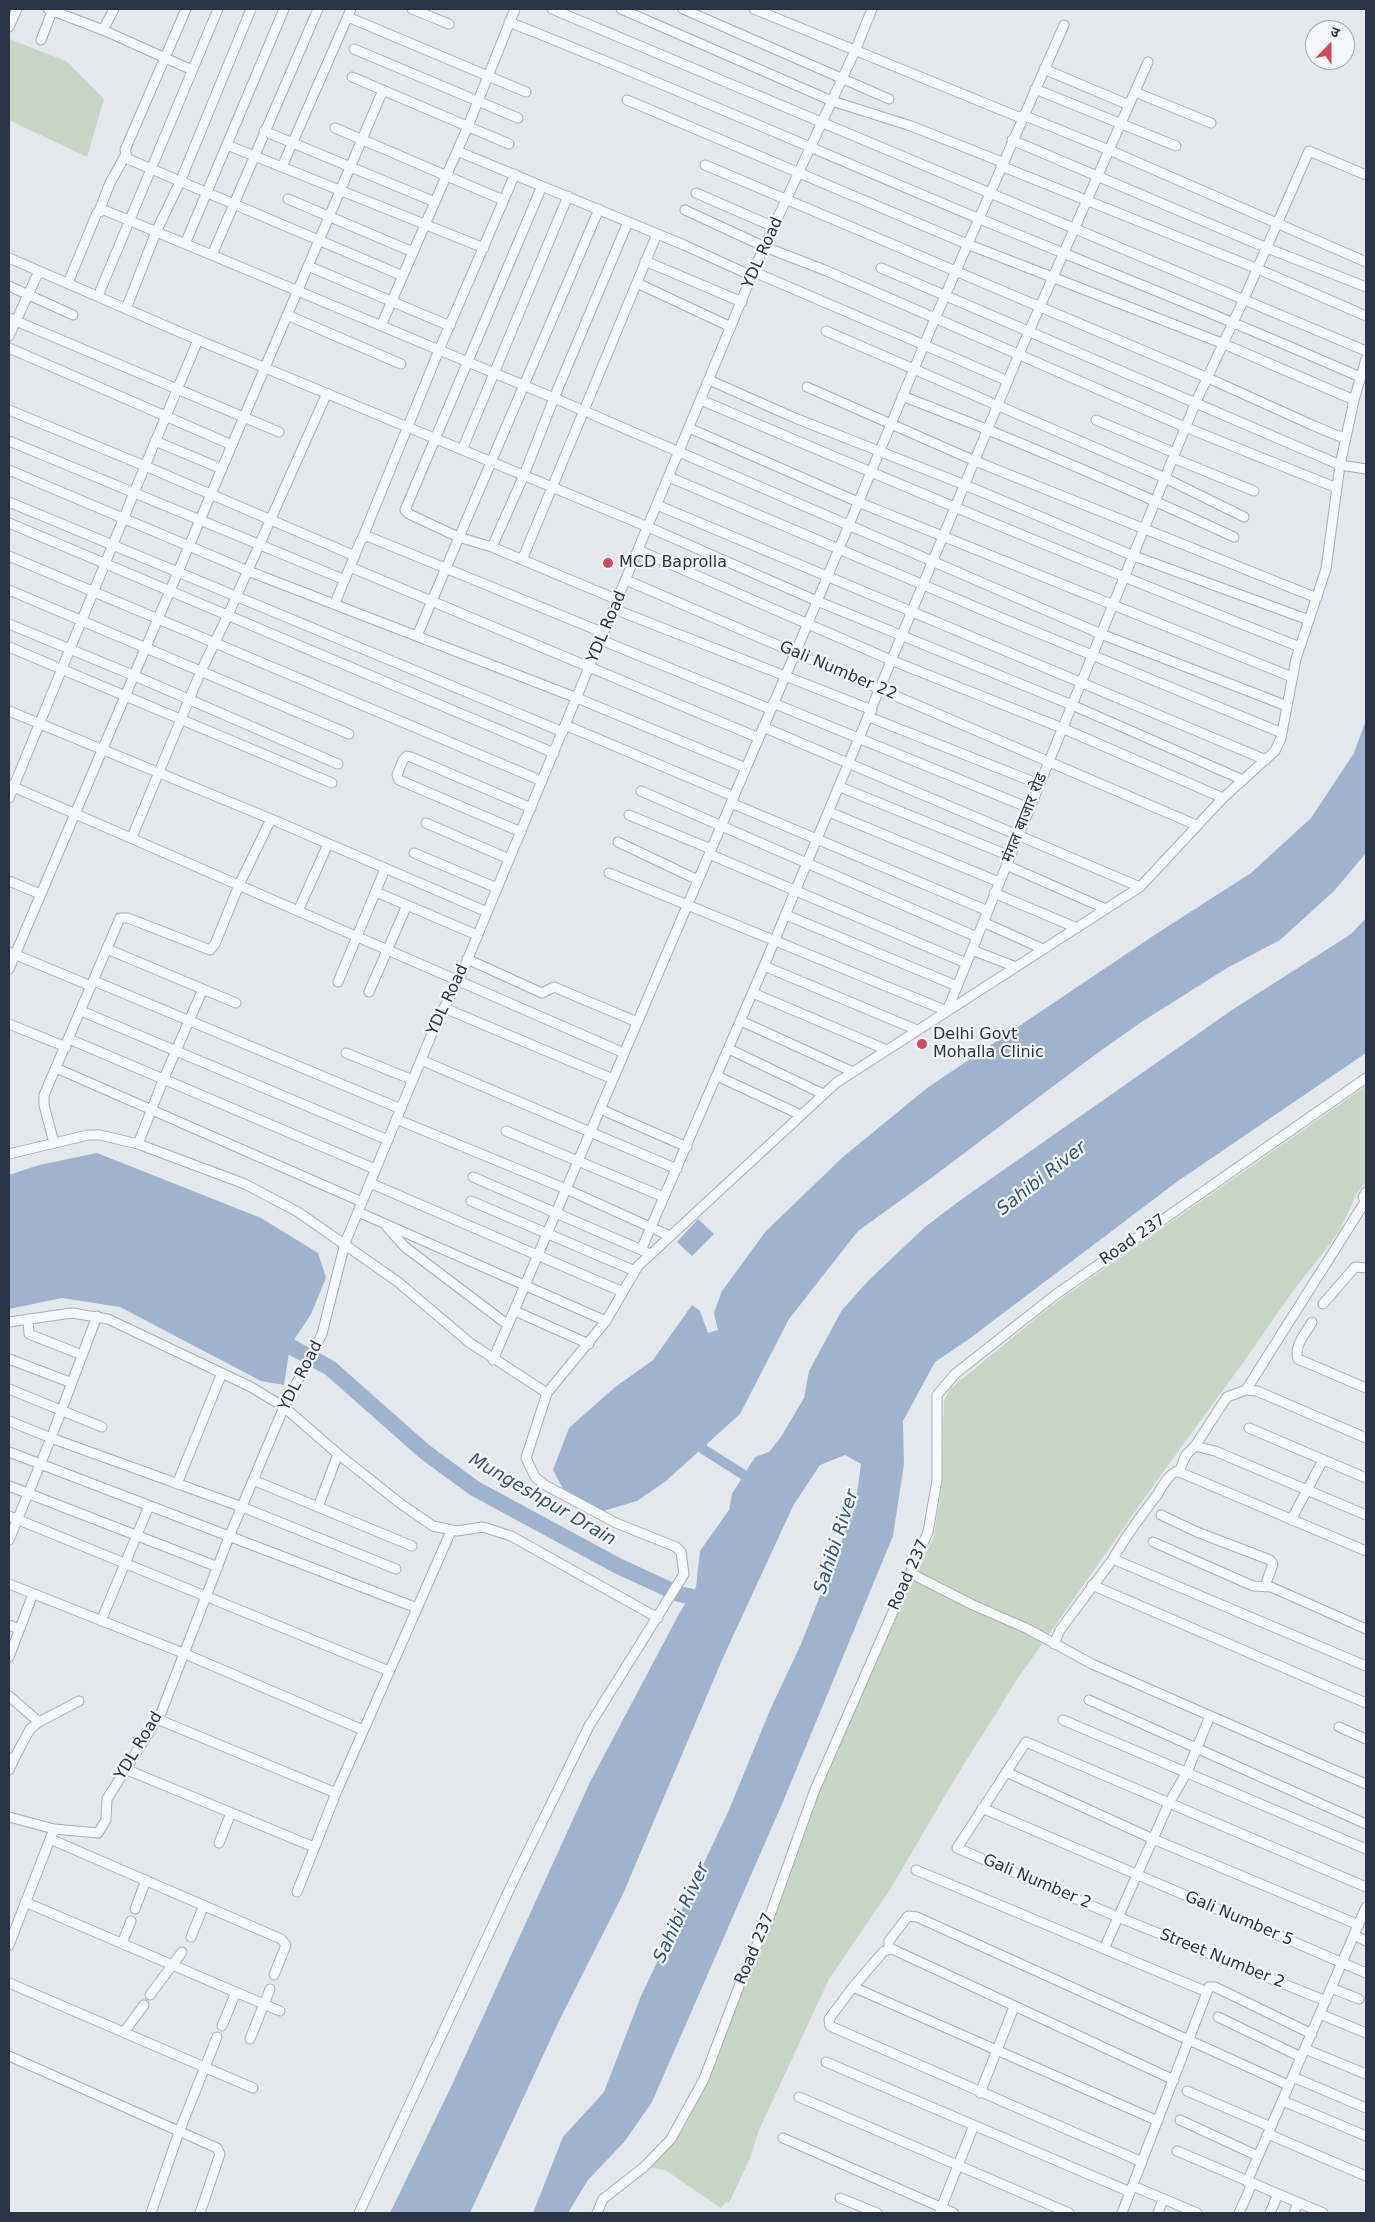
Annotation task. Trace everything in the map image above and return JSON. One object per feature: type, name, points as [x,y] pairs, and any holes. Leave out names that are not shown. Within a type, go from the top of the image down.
[{"type":"street","points":[[9,27],[17,9]]},
{"type":"street","points":[[41,40],[51,9],[192,70]]},
{"type":"street","points":[[103,30],[114,9]]},
{"type":"street","points":[[68,283],[86,236],[99,211],[110,183],[125,156],[125,150],[186,9]]},
{"type":"street","points":[[98,296],[218,9]]},
{"type":"street","points":[[126,309],[156,232],[180,182],[251,9]]},
{"type":"street","points":[[185,244],[284,9]]},
{"type":"street","points":[[212,255],[318,9]]},
{"type":"street","points":[[412,9],[449,24]]},
{"type":"street","points":[[381,326],[468,126],[515,9]]},
{"type":"street","points":[[552,9],[678,64],[822,122],[989,194],[1366,351]]},
{"type":"street","points":[[621,9],[832,101],[904,124],[1002,164],[1085,201],[1258,269],[1366,316]]},
{"type":"street","points":[[683,9],[889,99]]},
{"type":"street","points":[[754,9],[855,51],[1109,150],[1277,225],[1366,262]]},
{"type":"street","name":"YDL Road","points":[[54,1829],[98,1833],[106,1820],[107,1799],[157,1719],[229,1537],[284,1407],[319,1342],[325,1327],[345,1243],[396,1119],[444,1008],[459,980],[753,274],[842,80],[872,9]]},
{"type":"street","points":[[282,167],[350,13],[526,92]]},
{"type":"street","points":[[509,22],[638,73],[978,218],[1234,322],[1360,377]]},
{"type":"street","points":[[493,1360],[808,623],[923,346],[1064,25]]},
{"type":"street","points":[[354,49],[518,118]]},
{"type":"street","points":[[641,1250],[729,1049],[871,714],[1052,276],[1148,62]]},
{"type":"street","points":[[1044,69],[1129,105]]},
{"type":"street","points":[[352,77],[509,144]]},
{"type":"street","points":[[1035,89],[1176,146]]},
{"type":"street","points":[[9,969],[12,953],[40,894],[126,696],[382,90]]},
{"type":"street","points":[[1135,92],[1211,124]]},
{"type":"street","points":[[627,100],[967,244],[1224,344],[1354,400]]},
{"type":"street","points":[[335,128],[503,200]]},
{"type":"street","points":[[264,131],[435,202]]},
{"type":"street","points":[[1012,140],[1267,248],[1366,287]]},
{"type":"street","points":[[227,145],[484,248]]},
{"type":"street","points":[[457,151],[1008,381]]},
{"type":"street","name":"मंगल बाजार रोड","points":[[947,1011],[1018,834],[1134,556],[1194,404],[1224,344],[1310,151],[1366,175]]},
{"type":"street","points":[[125,156],[132,162],[150,170],[402,276]]},
{"type":"street","points":[[704,165],[786,201],[956,270],[1346,439]]},
{"type":"street","points":[[334,603],[515,174]]},
{"type":"street","points":[[542,186],[405,510],[409,514],[458,537],[492,547],[616,604],[1039,784]]},
{"type":"street","points":[[696,193],[774,227]]},
{"type":"street","points":[[462,450],[568,196]]},
{"type":"street","points":[[288,198],[413,252]]},
{"type":"street","points":[[418,636],[458,537],[493,462],[599,209]]},
{"type":"street","points":[[99,211],[104,210],[554,398],[1101,634],[1287,706]]},
{"type":"street","points":[[685,210],[765,247],[935,318],[1185,427],[1337,488]]},
{"type":"street","points":[[492,547],[524,475],[554,398],[628,222]]},
{"type":"street","points":[[522,560],[551,486],[657,234]]},
{"type":"street","points":[[9,258],[198,340],[648,527],[817,601],[1072,705],[1243,780]]},
{"type":"street","points":[[645,261],[742,302]]},
{"type":"street","points":[[308,266],[450,326]]},
{"type":"street","points":[[882,268],[946,294],[1194,404],[1340,465],[1366,469]]},
{"type":"street","points":[[9,336],[12,319],[28,294],[39,270]]},
{"type":"street","points":[[637,283],[731,327]]},
{"type":"street","points":[[9,286],[74,315]]},
{"type":"street","points":[[287,315],[402,364]]},
{"type":"street","points":[[12,319],[280,432]]},
{"type":"street","points":[[826,331],[1165,478],[1244,517]]},
{"type":"street","points":[[9,798],[11,786],[39,724],[198,340]]},
{"type":"street","points":[[9,348],[232,445]]},
{"type":"street","points":[[359,2213],[510,1888],[589,1726],[684,1574],[681,1552],[676,1547],[616,1523],[545,1485],[535,1477],[526,1458],[547,1393],[589,1344],[606,1321],[635,1271],[650,1254],[823,1094],[836,1083],[917,1030],[1140,887],[1196,824],[1275,751],[1282,733],[1292,677],[1300,647],[1317,598],[1328,557],[1340,465],[1354,400],[1366,359]]},
{"type":"street","points":[[709,380],[795,418],[965,484],[1134,556],[1309,620]]},
{"type":"street","points":[[807,387],[975,461],[1317,598]]},
{"type":"street","points":[[132,838],[200,671],[228,615],[327,393]]},
{"type":"street","points":[[902,396],[988,429],[1156,501],[1234,537]]},
{"type":"street","points":[[701,400],[955,509],[1300,647]]},
{"type":"street","points":[[9,410],[354,556]]},
{"type":"street","points":[[1096,420],[1254,491]]},
{"type":"street","points":[[689,428],[858,502],[1292,677]]},
{"type":"street","points":[[9,441],[345,580]]},
{"type":"street","points":[[155,441],[222,469]]},
{"type":"street","points":[[9,470],[248,571],[577,698],[746,768]]},
{"type":"street","points":[[669,477],[1282,733]]},
{"type":"street","points":[[9,502],[236,597],[732,799],[988,911]]},
{"type":"street","points":[[657,505],[827,578],[1082,682],[1266,760]]},
{"type":"street","points":[[9,523],[554,753]]},
{"type":"street","points":[[362,538],[372,537],[772,706],[860,739],[1029,808]]},
{"type":"street","points":[[638,550],[893,661],[1062,728],[1223,798]]},
{"type":"street","points":[[9,556],[542,781]]},
{"type":"street","points":[[350,567],[759,738]]},
{"type":"street","name":"Gali Number 22","points":[[626,580],[1196,824]]},
{"type":"street","points":[[9,590],[349,734]]},
{"type":"street","points":[[9,624],[338,764]]},
{"type":"street","points":[[9,647],[332,783]]},
{"type":"street","points":[[9,711],[271,819],[487,912]]},
{"type":"street","points":[[763,727],[1140,887]]},
{"type":"street","points":[[520,832],[399,780],[397,774],[403,760],[407,756],[411,757],[531,808]]},
{"type":"street","points":[[11,786],[459,980],[624,1054]]},
{"type":"street","points":[[840,787],[1010,856]]},
{"type":"street","points":[[641,791],[977,937]]},
{"type":"street","points":[[829,812],[999,882]]},
{"type":"street","points":[[629,815],[796,891],[966,963]]},
{"type":"street","points":[[54,1143],[44,1100],[118,921],[122,917],[210,950],[215,944],[239,885],[271,819]]},
{"type":"street","points":[[426,823],[509,859]]},
{"type":"street","points":[[618,842],[698,880]]},
{"type":"street","points":[[298,910],[328,844]]},
{"type":"street","points":[[414,853],[497,888]]},
{"type":"street","points":[[1006,865],[1106,909]]},
{"type":"street","points":[[338,982],[385,869]]},
{"type":"street","points":[[609,873],[774,942],[947,1011]]},
{"type":"street","points":[[9,881],[40,894]]},
{"type":"street","points":[[376,892],[478,935]]},
{"type":"street","points":[[994,893],[1077,928]]},
{"type":"street","points":[[369,992],[407,905]]},
{"type":"street","points":[[786,915],[957,986]]},
{"type":"street","points":[[983,922],[1043,949]]},
{"type":"street","points":[[107,949],[236,1004]]},
{"type":"street","points":[[972,950],[1016,967]]},
{"type":"street","points":[[12,953],[189,1021],[401,1109]]},
{"type":"street","points":[[467,959],[542,993],[554,987],[637,1022]]},
{"type":"street","points":[[764,966],[917,1030]]},
{"type":"street","points":[[138,1144],[164,1078],[203,989]]},
{"type":"street","points":[[753,993],[887,1050]]},
{"type":"street","points":[[444,1008],[613,1079]]},
{"type":"street","points":[[81,1011],[388,1140]]},
{"type":"street","points":[[741,1021],[853,1072]]},
{"type":"street","points":[[9,1024],[164,1078],[375,1170]]},
{"type":"street","points":[[729,1049],[823,1094]]},
{"type":"street","points":[[346,1053],[413,1080]]},
{"type":"street","points":[[421,1060],[590,1133],[677,1168]]},
{"type":"street","points":[[56,1068],[362,1202]]},
{"type":"street","points":[[717,1076],[801,1115]]},
{"type":"street","name":"Road 237","points":[[597,2213],[603,2199],[644,2167],[671,2139],[704,2079],[741,1981],[769,1918],[814,1792],[928,1532],[937,1480],[937,1395],[955,1374],[1055,1295],[1366,1078]]},
{"type":"street","points":[[600,1109],[687,1146]]},
{"type":"street","points":[[396,1119],[566,1189],[670,1236]]},
{"type":"street","points":[[506,1131],[664,1197]]},
{"type":"street","points":[[9,1154],[94,1135],[138,1144],[254,1188],[304,1216],[345,1243],[398,1282],[470,1343],[493,1360],[547,1393]]},
{"type":"street","points":[[473,1177],[650,1254]]},
{"type":"street","points":[[370,1183],[623,1292]]},
{"type":"street","points":[[1246,1390],[1366,1203],[1363,1197],[1366,1192]]},
{"type":"street","points":[[471,1201],[635,1271]]},
{"type":"street","points":[[358,1212],[606,1321]]},
{"type":"street","points":[[385,1225],[405,1247],[508,1325]]},
{"type":"street","points":[[1323,1304],[1355,1267],[1366,1268]]},
{"type":"street","points":[[515,1311],[589,1344]]},
{"type":"street","points":[[9,1322],[72,1313],[108,1319],[222,1373],[284,1407],[338,1454],[401,1504],[433,1526],[451,1531],[480,1527],[511,1536],[658,1618]]},
{"type":"street","points":[[9,1540],[13,1518],[28,1494],[41,1464],[97,1316]]},
{"type":"street","points":[[28,1320],[29,1334],[82,1355]]},
{"type":"street","points":[[1312,1322],[1298,1347],[1296,1354],[1298,1359],[1366,1388]]},
{"type":"street","points":[[9,1359],[72,1382]]},
{"type":"street","points":[[177,1484],[222,1373]]},
{"type":"street","points":[[9,1390],[102,1427]]},
{"type":"street","points":[[1179,1472],[1186,1456],[1195,1446],[1227,1397],[1246,1390],[1257,1391],[1366,1438]]},
{"type":"street","points":[[9,1421],[242,1507],[396,1569]]},
{"type":"street","points":[[1249,1428],[1366,1478]]},
{"type":"street","points":[[1195,1446],[1214,1451],[1366,1515]]},
{"type":"street","points":[[9,1452],[416,1608]]},
{"type":"street","points":[[318,1507],[338,1454]]},
{"type":"street","points":[[1291,1520],[1322,1460]]},
{"type":"street","points":[[1054,1644],[1060,1630],[1113,1559],[1126,1534],[1172,1474],[1179,1472],[1366,1551]]},
{"type":"street","points":[[253,1480],[412,1546]]},
{"type":"street","points":[[9,1486],[218,1567]]},
{"type":"street","points":[[101,1621],[148,1506]]},
{"type":"street","points":[[1161,1515],[1197,1532],[1270,1560],[1273,1564],[1265,1586]]},
{"type":"street","points":[[13,1518],[389,1671]]},
{"type":"street","points":[[297,1892],[336,1792],[451,1531]]},
{"type":"street","points":[[1153,1542],[1253,1586],[1265,1586],[1366,1629]]},
{"type":"street","points":[[1113,1559],[1366,1666]]},
{"type":"street","points":[[910,1573],[973,1605],[1028,1629],[1099,1668],[1366,1784]]},
{"type":"street","points":[[9,1584],[183,1653],[364,1730]]},
{"type":"street","points":[[1092,1585],[1366,1702]]},
{"type":"street","points":[[9,1656],[33,1594]]},
{"type":"street","points":[[9,1625],[19,1629]]},
{"type":"street","points":[[9,1696],[39,1722]]},
{"type":"street","points":[[1089,1700],[1366,1824]]},
{"type":"street","points":[[9,1770],[12,1758],[30,1729],[39,1722],[79,1701]]},
{"type":"street","points":[[1104,1949],[1169,1804],[1187,1772],[1210,1716]]},
{"type":"street","points":[[157,1719],[336,1792]]},
{"type":"street","points":[[1063,1720],[1366,1849]]},
{"type":"street","points":[[1339,1727],[1366,1739]]},
{"type":"street","points":[[982,1808],[1026,1742],[1366,1888]]},
{"type":"street","points":[[125,1768],[314,1847]]},
{"type":"street","points":[[1006,1772],[1153,1839],[1358,1925]]},
{"type":"street","name":"Gali Number 2","points":[[982,1808],[957,1848],[1118,1917]]},
{"type":"street","name":"Gali Number 5","points":[[982,1808],[1136,1876],[1366,1973]]},
{"type":"street","points":[[219,1843],[231,1813]]},
{"type":"street","points":[[9,1817],[54,1829],[25,1902],[13,1920],[9,1945]]},
{"type":"street","points":[[50,1839],[204,1904],[285,1941],[285,1948],[274,1975]]},
{"type":"street","points":[[916,1870],[1207,1992]]},
{"type":"street","points":[[135,1909],[146,1880]]},
{"type":"street","points":[[25,1902],[280,2011]]},
{"type":"street","points":[[191,1937],[204,1904]]},
{"type":"street","points":[[1239,2213],[1258,2156],[1366,1906]]},
{"type":"street","points":[[889,1949],[889,1941],[908,1916],[918,1917],[1188,2040],[1290,2081],[1366,2108]]},
{"type":"street","name":"Street Number 2","points":[[1118,1917],[1326,2001]]},
{"type":"street","points":[[122,1943],[131,1921]]},
{"type":"street","points":[[1354,1935],[1366,1941]]},
{"type":"street","points":[[1142,2162],[830,2026],[829,2019],[853,1987],[884,1951],[889,1949],[1174,2080]]},
{"type":"street","points":[[150,1995],[182,1952]]},
{"type":"street","points":[[9,1983],[253,2088]]},
{"type":"street","points":[[853,1987],[1158,2121]]},
{"type":"street","points":[[1122,2213],[1209,1987],[1215,1987],[1312,2034]]},
{"type":"street","points":[[1331,1988],[1359,1999]]},
{"type":"street","points":[[250,2039],[270,1989]]},
{"type":"street","points":[[222,2026],[236,1992]]},
{"type":"street","points":[[124,2032],[144,2005]]},
{"type":"street","points":[[980,2093],[1014,2007]]},
{"type":"street","points":[[1320,2014],[1366,2033]]},
{"type":"street","points":[[1218,2017],[1303,2053],[1366,2074]]},
{"type":"street","points":[[151,2213],[179,2132],[217,2037]]},
{"type":"street","points":[[9,2056],[217,2148],[220,2154],[200,2213]]},
{"type":"street","points":[[826,2062],[1131,2189],[1163,2199],[1197,2213]]},
{"type":"street","points":[[1187,2091],[1366,2176]]},
{"type":"street","points":[[799,2097],[1069,2213]]},
{"type":"street","points":[[1282,2101],[1366,2136]]},
{"type":"street","points":[[1180,2120],[1258,2156]]},
{"type":"street","points":[[940,2210],[974,2125]]},
{"type":"street","points":[[783,2138],[940,2210],[954,2213]]},
{"type":"street","points":[[1177,2151],[1321,2213]]},
{"type":"street","points":[[1270,2213],[1278,2194]]},
{"type":"street","points":[[840,2198],[877,2213]]},
{"type":"street","points":[[1158,2213],[1163,2199]]},
{"type":"street","points":[[1294,2213],[1298,2203]]},
{"type":"green space","points":[[9,39],[66,61],[104,99],[87,157],[9,120]]},
{"type":"green space","points":[[1366,1086],[1366,1181],[1357,1193],[1339,1232],[1290,1295],[1018,1678],[956,1777],[891,1888],[829,1979],[759,2130],[750,2158],[729,2203],[726,2202],[721,2208],[665,2170],[648,2167],[703,2084],[817,1790],[934,1536],[941,1491],[944,1401],[950,1389],[1051,1306]]},
{"type":"water","points":[[1366,720],[1366,853],[1334,891],[1280,940],[1227,968],[1143,1021],[858,1231],[789,1319],[740,1414],[666,1481],[637,1501],[603,1511],[563,1489],[553,1470],[569,1428],[614,1388],[653,1360],[692,1305],[700,1311],[708,1333],[718,1330],[714,1313],[722,1291],[766,1231],[843,1157],[927,1088],[1156,934],[1251,873],[1311,818],[1354,753]]},
{"type":"water","name":"Sahibi River","points":[[1366,918],[1366,1053],[1178,1181],[969,1339],[935,1362],[903,1421],[904,1464],[893,1536],[782,1804],[652,2102],[625,2141],[588,2180],[568,2213],[533,2213],[563,2137],[604,2092],[641,1996],[729,1810],[770,1710],[801,1644],[855,1507],[861,1464],[845,1455],[820,1465],[793,1506],[722,1660],[623,1894],[559,2021],[470,2213],[390,2213],[451,2087],[590,1782],[680,1612],[696,1587],[700,1551],[729,1510],[732,1494],[755,1457],[769,1452],[781,1437],[804,1398],[809,1371],[842,1310],[869,1280],[925,1227],[962,1199],[1232,1010],[1351,934]]},
{"type":"water","points":[[97,1153],[261,1218],[318,1253],[326,1278],[311,1314],[290,1346],[284,1385],[261,1381],[120,1307],[62,1298],[9,1309],[9,1175],[39,1165]]},
{"type":"water","points":[[698,1219],[714,1234],[692,1256],[677,1242]]},
{"type":"waterway","name":"Mungeshpur Drain","points":[[271,1336],[330,1368],[425,1452],[474,1488],[618,1566],[679,1594],[710,1601]]},
{"type":"waterway","points":[[699,1436],[703,1449],[744,1475]]},
{"type":"place","name":"MCD Baprolla","points":[[608,563]]},
{"type":"place","name":"Delhi Govt Mohalla Clinic","points":[[922,1044]]}]
